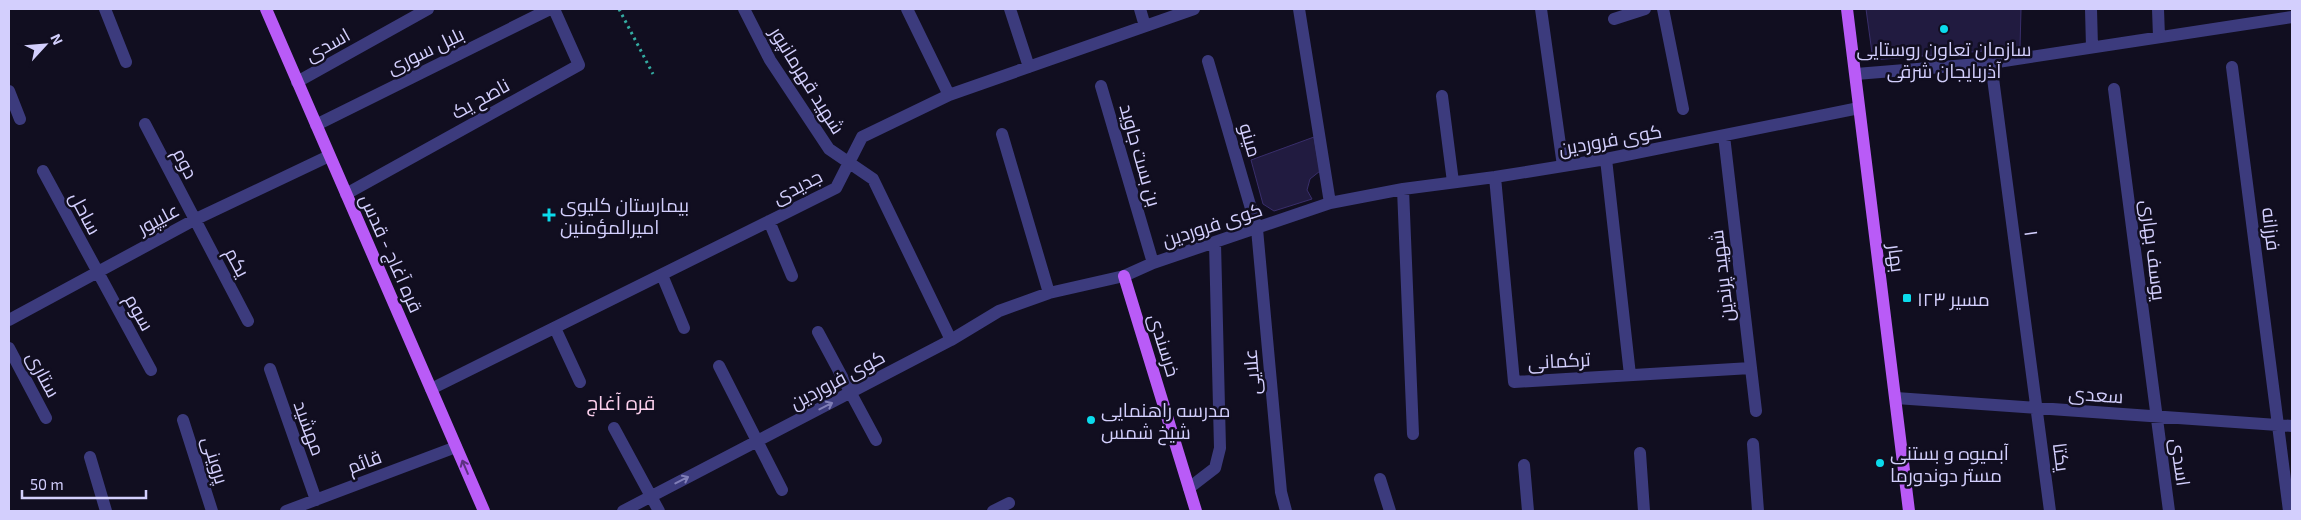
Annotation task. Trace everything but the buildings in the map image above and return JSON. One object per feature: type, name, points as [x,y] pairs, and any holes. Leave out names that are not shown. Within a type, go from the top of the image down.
[{"type":"main road","name":"قره آغاج - قدس","points":[[266,9],[484,511]]},
{"type":"main road","name":"بهار","points":[[1847,9],[1909,511]]},
{"type":"main road","name":"خرسندی","points":[[1124,276],[1196,511]]},
{"type":"street","points":[[106,9],[126,62]]},
{"type":"street","name":"اسدی","points":[[297,82],[428,9]]},
{"type":"street","name":"بلبل سوری","points":[[316,125],[552,9]]},
{"type":"street","name":"ناصح یک","points":[[346,194],[579,64],[552,9]]},
{"type":"street","name":"شهید قهرمانپور","points":[[744,9],[770,60],[829,149],[873,179],[951,340]]},
{"type":"street","points":[[756,9],[756,33]]},
{"type":"street","points":[[907,9],[949,95]]},
{"type":"street","points":[[1010,9],[1029,67]]},
{"type":"street","points":[[1140,9],[1145,26]]},
{"type":"street","name":"جدیدی","points":[[432,389],[836,188],[862,137],[949,95],[1194,9]]},
{"type":"street","points":[[1299,9],[1330,203]]},
{"type":"street","points":[[1541,9],[1563,166]]},
{"type":"street","points":[[1614,19],[1645,9]]},
{"type":"street","points":[[1663,9],[1684,109]]},
{"type":"street","points":[[2091,9],[2092,47]]},
{"type":"street","points":[[2158,9],[2159,37]]},
{"type":"street","points":[[1856,74],[1991,63],[2285,15]]},
{"type":"street","name":"مینو","points":[[1208,61],[1258,229]]},
{"type":"street","name":"۱","points":[[1991,63],[2036,408]]},
{"type":"street","name":"فرزانه","points":[[2232,67],[2289,511]]},
{"type":"street","name":"بن بست جاوید","points":[[1101,86],[1153,263]]},
{"type":"street","name":"یوسف بهاری","points":[[2114,89],[2157,417]]},
{"type":"street","points":[[9,91],[20,119]]},
{"type":"street","points":[[1442,96],[1453,182]]},
{"type":"street","name":"کوی فروردین","points":[[623,511],[951,340],[999,311],[1049,293],[1124,276],[1153,263],[1258,229],[1330,203],[1403,189],[1495,177],[1606,159],[1859,108]]},
{"type":"street","name":"دوم","points":[[144,124],[194,220]]},
{"type":"street","points":[[1002,134],[1049,293]]},
{"type":"street","name":"شهید پرندین","points":[[1724,136],[1756,411]]},
{"type":"street","name":"علیپور","points":[[9,320],[194,220],[329,156]]},
{"type":"street","points":[[1606,159],[1630,375]]},
{"type":"street","name":"ساحل","points":[[43,171],[96,272]]},
{"type":"street","name":"ترکمانی","points":[[1495,177],[1514,382],[1751,368]]},
{"type":"street","points":[[1403,189],[1413,434]]},
{"type":"street","name":"یکم","points":[[194,220],[248,321]]},
{"type":"street","points":[[770,221],[792,276]]},
{"type":"street","name":"علایی","points":[[1258,229],[1281,492],[1286,511]]},
{"type":"street","points":[[1189,488],[1215,468],[1220,448],[1214,243]]},
{"type":"street","name":"سوم","points":[[96,272],[151,370]]},
{"type":"street","points":[[662,274],[684,328]]},
{"type":"street","points":[[555,328],[580,382]]},
{"type":"street","points":[[818,332],[876,440]]},
{"type":"street","name":"ستاری","points":[[9,348],[46,418]]},
{"type":"street","points":[[718,366],[782,490]]},
{"type":"street","name":"مهشید","points":[[270,369],[316,500]]},
{"type":"street","name":"سعدی","points":[[1896,398],[2292,426]]},
{"type":"street","name":"یکتا","points":[[2036,408],[2050,511]]},
{"type":"street","name":"اسدی","points":[[2157,417],[2169,511]]},
{"type":"street","name":"پروینی","points":[[184,420],[212,511]]},
{"type":"street","points":[[614,428],[659,511]]},
{"type":"street","points":[[1753,444],[1758,511]]},
{"type":"street","name":"قائم","points":[[286,511],[456,447]]},
{"type":"street","points":[[1640,453],[1644,511]]},
{"type":"street","points":[[90,457],[106,511]]},
{"type":"street","points":[[1524,465],[1528,511]]},
{"type":"street","points":[[1380,479],[1390,511]]},
{"type":"street","points":[[993,511],[1009,503]]},
{"type":"path","points":[[619,9],[653,74]]},
{"type":"place","name":"سازمان تعاون روستایی آذربایجان شرقی","points":[[1944,29]]},
{"type":"place","name":"بیمارستان کلیوی امیرالمؤمنین","points":[[549,215]]},
{"type":"place","name":"مسیر ۱۲۳","points":[[1907,298]]},
{"type":"place","name":"مدرسه راهنمایی شیخ شمس","points":[[1091,420]]},
{"type":"place","name":"آبمیوه و بستنی مستر دوندورما","points":[[1880,463]]},
{"type":"district","name":"قره آغاج","points":[[621,402]]}]
